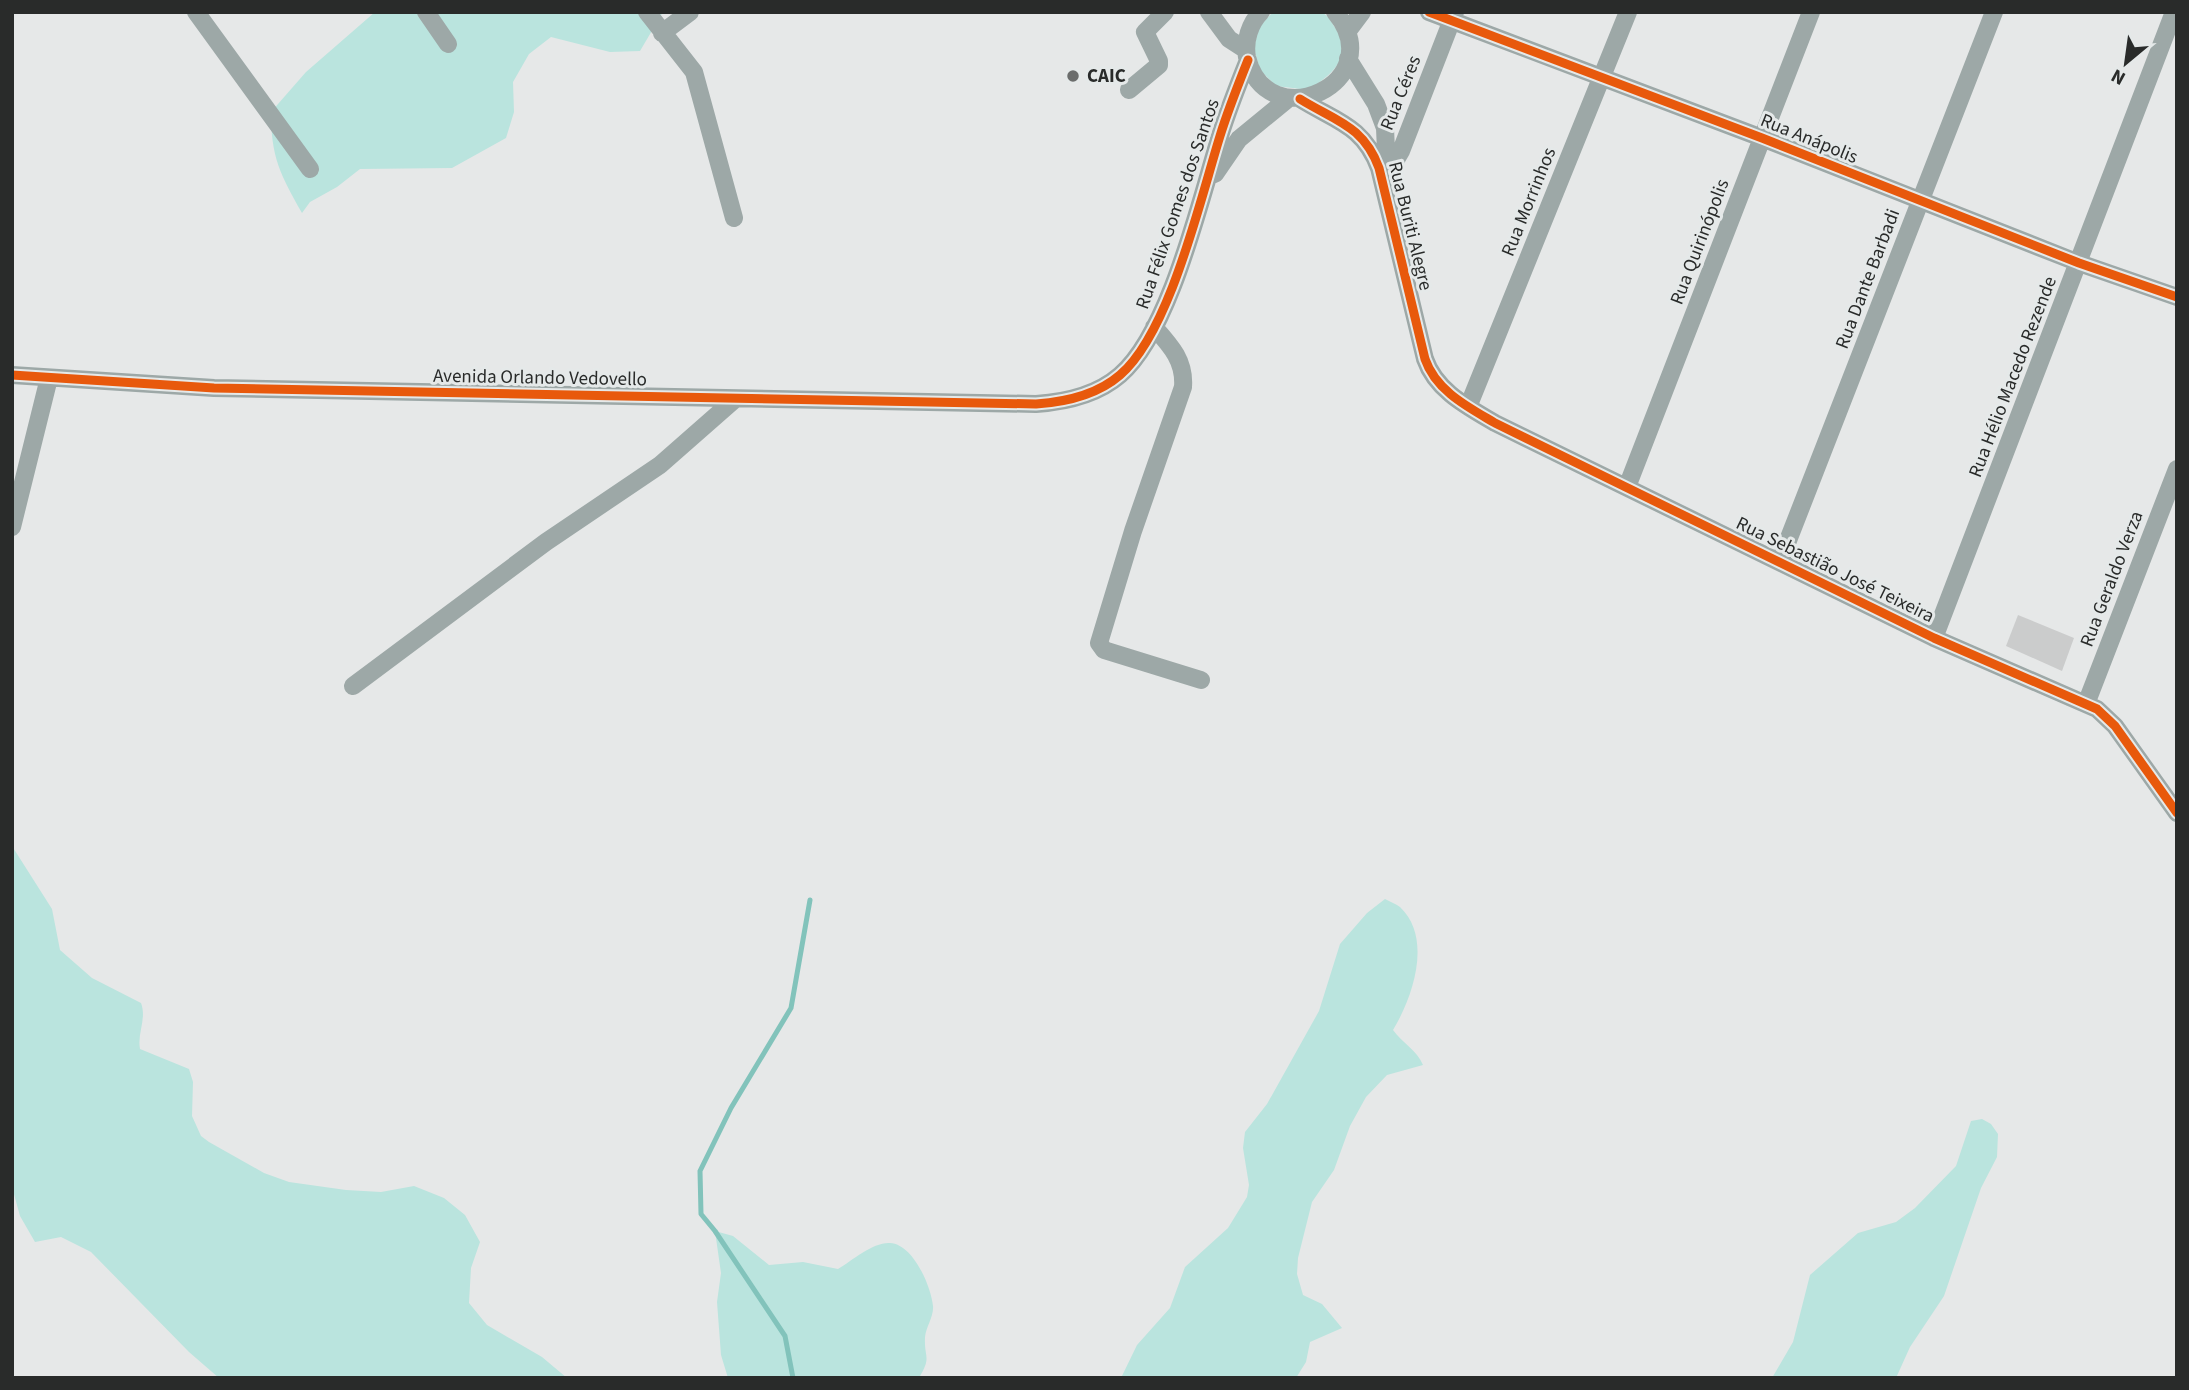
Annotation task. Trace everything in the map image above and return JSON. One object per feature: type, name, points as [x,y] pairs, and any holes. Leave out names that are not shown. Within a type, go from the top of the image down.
[{"type":"street","points":[[196,12],[310,169]]},
{"type":"street","points":[[426,12],[448,44]]},
{"type":"street","points":[[648,12],[694,72],[734,218]]},
{"type":"street","points":[[662,33],[690,12]]},
{"type":"street","points":[[1129,90],[1159,65],[1145,32],[1165,12]]},
{"type":"street","points":[[1209,12],[1230,39],[1247,55]]},
{"type":"street","name":"Rua Félix Gomes dos Santos","points":[[1067,402],[1118,377],[1136,358],[1154,327],[1170,292],[1207,185],[1247,55],[1248,33],[1261,12]]},
{"type":"street","points":[[1335,12],[1347,32],[1348,59]]},
{"type":"street","points":[[1347,32],[1362,12]]},
{"type":"street","name":"Rua Anápolis","points":[[1429,12],[1454,17],[1920,202],[2177,298]]},
{"type":"street","name":"Rua Morrinhos","points":[[1468,407],[1628,12]]},
{"type":"street","name":"Rua Quirinópolis","points":[[1627,487],[1811,12]]},
{"type":"street","name":"Rua Dante Barbadi","points":[[1780,561],[1994,12]]},
{"type":"street","name":"Rua Hélio Macedo Rezende","points":[[1934,638],[2174,12]]},
{"type":"street","name":"Rua Céres","points":[[1383,168],[1394,163],[1401,151],[1454,17]]},
{"type":"street","name":"Rua Buriti Alegre","points":[[1247,55],[1254,74],[1263,85],[1275,94],[1294,99],[1346,124],[1361,135],[1383,168]]},
{"type":"street","name":"Rua Félix Gomes dos Santos","points":[[1207,185],[1239,139],[1294,99],[1325,91],[1336,83],[1348,59]]},
{"type":"street","name":"Rua Buriti Alegre","points":[[1348,59],[1376,104],[1385,128],[1383,168],[1387,204],[1425,359],[1436,382],[1447,391]]},
{"type":"street","points":[[1154,327],[1180,359],[1184,373],[1183,387],[1133,531],[1099,643],[1104,650],[1201,680]]},
{"type":"street","name":"Avenida Orlando Vedovello","points":[[12,375],[214,388],[734,400],[1036,404],[1067,402]]},
{"type":"street","points":[[12,527],[49,378]]},
{"type":"street","name":"Rua Sebastião José Teixeira","points":[[1447,391],[1495,423],[1934,638],[2097,709],[2115,726],[2177,813]]},
{"type":"street","points":[[353,687],[545,542],[660,465],[734,400]]},
{"type":"street","name":"Rua Geraldo Verza","points":[[2086,704],[2177,469]]},
{"type":"shaded area","points":[[375,12],[663,12],[640,51],[610,52],[551,37],[529,54],[513,82],[514,112],[506,138],[452,168],[360,169],[337,187],[310,202],[302,213],[278,165],[271,112],[306,72]]},
{"type":"shaded area","points":[[1273,12],[1322,13],[1336,29],[1341,40],[1341,58],[1332,72],[1309,90],[1276,86],[1260,70],[1254,48],[1259,27]]},
{"type":"shaded area","points":[[12,846],[52,909],[60,950],[92,978],[141,1003],[143,1015],[140,1049],[189,1069],[193,1082],[192,1116],[201,1136],[264,1173],[289,1182],[381,1192],[414,1186],[444,1198],[465,1215],[480,1242],[471,1268],[469,1303],[487,1325],[542,1357],[567,1378],[219,1378],[189,1352],[91,1252],[61,1237],[35,1242],[20,1216],[12,1187]]},
{"type":"shaded area","points":[[1385,899],[1400,907],[1410,920],[1416,935],[1418,951],[1413,985],[1393,1030],[1423,1065],[1387,1075],[1366,1097],[1350,1126],[1334,1170],[1312,1202],[1298,1258],[1297,1274],[1303,1295],[1322,1304],[1342,1328],[1310,1342],[1306,1362],[1296,1378],[1121,1378],[1137,1345],[1170,1308],[1185,1267],[1228,1228],[1247,1197],[1249,1185],[1243,1148],[1245,1132],[1267,1104],[1319,1011],[1340,944],[1367,913]]},
{"type":"shaded area","points":[[1982,1119],[1991,1124],[1998,1134],[1997,1157],[1981,1188],[1944,1296],[1910,1347],[1896,1378],[1772,1378],[1793,1342],[1810,1275],[1858,1233],[1896,1222],[1915,1208],[1956,1166],[1971,1121]]},
{"type":"shaded area","points":[[715,1231],[733,1236],[769,1265],[803,1262],[838,1269],[870,1248],[884,1243],[898,1245],[906,1250],[925,1278],[933,1306],[925,1337],[926,1361],[919,1378],[728,1378],[721,1355],[717,1302],[721,1273]]},
{"type":"building","points":[[2018,615],[2074,638],[2062,671],[2006,646]]},
{"type":"waterway","points":[[793,1378],[785,1336],[701,1214],[700,1171],[731,1108],[791,1008],[810,900]]},
{"type":"cycle path","points":[[1429,12],[1762,138],[2079,263],[2177,297]]},
{"type":"cycle path","points":[[12,375],[214,388],[1036,404],[1069,399],[1101,388],[1120,375],[1138,355],[1154,329],[1181,263],[1223,126],[1248,60]]},
{"type":"cycle path","points":[[1300,99],[1347,126],[1365,142],[1372,154],[1379,168],[1425,359],[1437,380],[1454,397],[1495,423],[1934,638],[2097,709],[2115,726],[2177,813]]},
{"type":"place","name":"CAIC","points":[[1073,76]]}]
